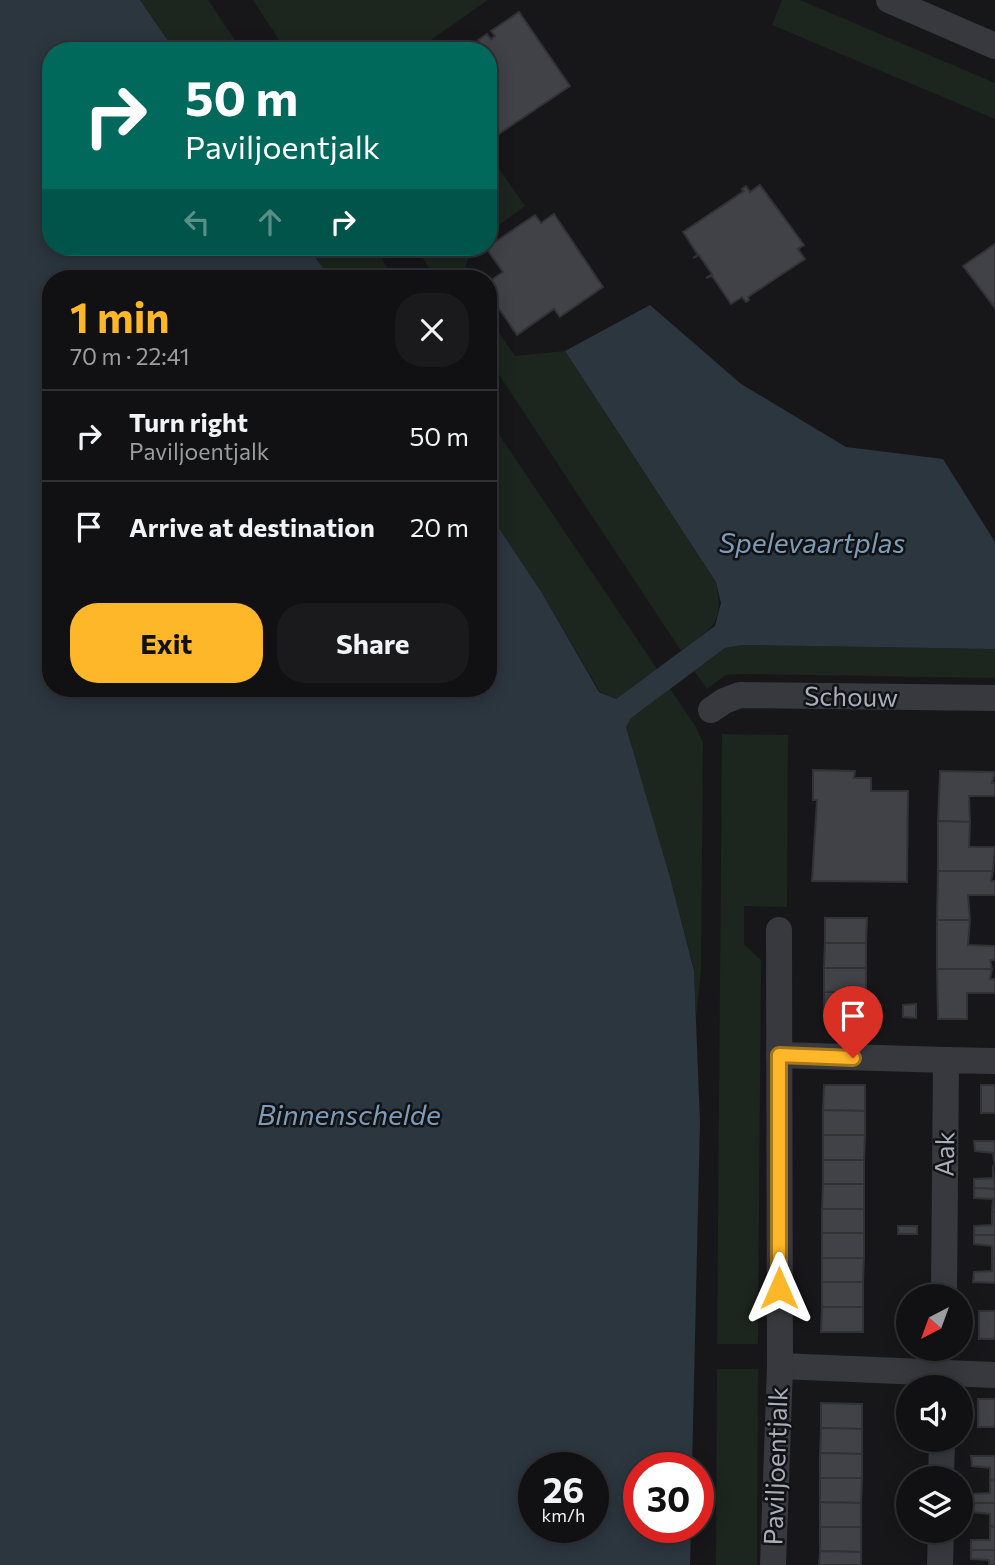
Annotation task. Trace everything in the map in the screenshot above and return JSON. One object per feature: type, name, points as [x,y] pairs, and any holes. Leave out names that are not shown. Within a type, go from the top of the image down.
[{"type":"street","points":[[889,0],[995,46]]},
{"type":"street","name":"Schouw","points":[[711,710],[740,695],[995,698]]},
{"type":"street","name":"Paviljoentjalk","points":[[773,1565],[780,1366],[779,930]]},
{"type":"street","points":[[779,1055],[995,1061]]},
{"type":"street","name":"Aak","points":[[944,1284],[946,1060]]},
{"type":"street","name":"Paviljoentjalk","points":[[780,1366],[943,1370],[995,1375]]},
{"type":"street","points":[[940,1543],[940,1565]]},
{"type":"shaded area","points":[[140,0],[208,0],[236,42],[169,42]]},
{"type":"shaded area","points":[[253,0],[488,0],[428,42],[280,42]]},
{"type":"shaded area","points":[[782,0],[800,0],[995,83],[995,119],[772,25]]},
{"type":"shaded area","points":[[497,166],[525,206],[497,226]]},
{"type":"shaded area","points":[[314,256],[379,256],[389,270],[324,270]]},
{"type":"shaded area","points":[[421,256],[469,256],[466,270],[431,270]]},
{"type":"shaded area","points":[[497,330],[515,356],[565,351],[716,582],[719,607],[714,623],[709,630],[681,651],[497,372]]},
{"type":"shaded area","points":[[497,431],[657,669],[616,699],[600,692],[542,593],[497,526]]},
{"type":"shaded area","points":[[742,645],[995,649],[995,678],[741,674],[726,675],[707,689],[694,671],[725,648]]},
{"type":"shaded area","points":[[670,689],[696,727],[703,743],[701,971],[696,1018],[694,970],[626,727],[630,718]]},
{"type":"shaded area","points":[[722,734],[788,735],[787,907],[744,906],[744,944],[761,960],[758,1344],[717,1344]]},
{"type":"shaded area","points":[[717,1369],[758,1369],[757,1565],[716,1565]]},
{"type":"water","name":"Binnenschelde","points":[[0,0],[140,0],[169,42],[42,42],[42,256],[314,256],[324,270],[42,270],[42,697],[497,697],[497,526],[542,593],[599,692],[616,699],[715,626],[721,603],[716,582],[565,351],[650,305],[741,384],[846,447],[943,459],[995,542],[995,649],[742,645],[725,648],[631,718],[626,727],[670,877],[694,971],[700,1122],[692,1452],[623,1452],[623,1543],[691,1543],[690,1565],[0,1565]]},
{"type":"building","points":[[519,12],[570,86],[497,135],[497,42],[478,40],[487,34],[491,39],[495,36],[491,31]]},
{"type":"building","points":[[760,185],[804,245],[798,249],[805,259],[748,297],[746,302],[742,297],[731,304],[712,276],[706,278],[712,274],[699,255],[693,258],[698,255],[683,232],[744,191],[742,189],[746,186],[750,192]]},
{"type":"building","points":[[554,214],[603,287],[560,317],[554,309],[517,335],[497,306],[497,276],[503,272],[492,256],[497,256],[497,241],[535,215],[541,223]]},
{"type":"building","points":[[995,244],[995,308],[963,266]]},
{"type":"building","points":[[813,770],[855,771],[854,778],[871,778],[871,791],[908,791],[907,882],[812,881],[817,800],[813,800]]},
{"type":"building","points":[[940,771],[995,772],[992,783],[995,783],[995,796],[969,796],[970,822],[938,821]]},
{"type":"building","points":[[938,821],[970,822],[969,847],[995,847],[993,871],[938,871]]},
{"type":"building","points":[[938,871],[993,871],[991,881],[995,881],[995,895],[968,895],[970,920],[937,920]]},
{"type":"building","points":[[825,918],[867,918],[866,943],[825,943]]},
{"type":"building","points":[[937,920],[970,920],[968,945],[995,946],[995,960],[990,960],[992,969],[937,969]]},
{"type":"building","points":[[825,943],[866,943],[866,968],[824,968]]},
{"type":"building","points":[[824,968],[866,968],[866,992],[824,992]]},
{"type":"building","points":[[937,969],[992,969],[990,979],[995,979],[995,993],[967,993],[967,1019],[938,1019]]},
{"type":"building","points":[[824,992],[866,992],[865,1018],[824,1018]]},
{"type":"building","points":[[916,1004],[916,1018],[903,1017],[903,1005]]},
{"type":"building","points":[[824,1085],[865,1085],[865,1111],[823,1110]]},
{"type":"building","points":[[981,1085],[995,1085],[995,1113],[981,1113]]},
{"type":"building","points":[[823,1110],[865,1111],[865,1135],[823,1135]]},
{"type":"building","points":[[823,1135],[865,1135],[864,1160],[823,1160]]},
{"type":"building","points":[[974,1141],[995,1141],[995,1165],[993,1153],[975,1151]]},
{"type":"building","points":[[823,1160],[864,1160],[864,1184],[823,1184]]},
{"type":"building","points":[[993,1165],[995,1189],[974,1188],[974,1179],[993,1178]]},
{"type":"building","points":[[823,1184],[864,1184],[864,1209],[822,1209]]},
{"type":"building","points":[[974,1188],[995,1189],[995,1212],[992,1212],[993,1199],[974,1198]]},
{"type":"building","points":[[822,1209],[864,1209],[864,1233],[822,1233]]},
{"type":"building","points":[[992,1212],[995,1212],[995,1235],[974,1235],[974,1226],[992,1225]]},
{"type":"building","points":[[898,1226],[917,1226],[917,1234],[898,1234]]},
{"type":"building","points":[[822,1233],[864,1233],[864,1258],[822,1258]]},
{"type":"building","points":[[974,1235],[995,1235],[995,1258],[992,1258],[992,1246],[974,1244]]},
{"type":"building","points":[[822,1258],[864,1258],[863,1282],[822,1282]]},
{"type":"building","points":[[992,1258],[995,1258],[995,1283],[973,1282],[974,1272],[992,1271]]},
{"type":"building","points":[[822,1282],[863,1282],[863,1307],[822,1307]]},
{"type":"building","points":[[822,1307],[863,1307],[863,1332],[821,1332]]},
{"type":"building","points":[[979,1311],[995,1311],[995,1339],[979,1339]]},
{"type":"building","points":[[978,1399],[995,1399],[995,1427],[978,1427]]},
{"type":"building","points":[[821,1403],[862,1404],[862,1429],[821,1428]]},
{"type":"building","points":[[821,1428],[862,1429],[862,1454],[820,1453]]},
{"type":"building","points":[[820,1453],[862,1454],[862,1478],[820,1478]]},
{"type":"building","points":[[971,1456],[995,1456],[995,1480],[990,1480],[990,1468],[972,1466]]},
{"type":"building","points":[[820,1478],[862,1478],[861,1503],[820,1502]]},
{"type":"building","points":[[990,1480],[995,1480],[995,1503],[973,1503],[973,1494],[990,1493]]},
{"type":"building","points":[[820,1502],[861,1503],[861,1527],[820,1527]]},
{"type":"building","points":[[973,1503],[995,1503],[995,1527],[990,1526],[990,1514],[973,1512]]},
{"type":"building","points":[[990,1526],[995,1527],[995,1550],[971,1550],[973,1540],[990,1540]]},
{"type":"building","points":[[820,1527],[861,1527],[861,1552],[820,1551]]},
{"type":"building","points":[[971,1550],[995,1550],[995,1565],[989,1565],[989,1560],[971,1559]]},
{"type":"building","points":[[820,1551],[861,1552],[861,1565],[819,1565]]},
{"type":"route","points":[[779,1288],[779,1055],[853,1058]]},
{"type":"water label","name":"Spelevaartplas","points":[[812,543]]}]
